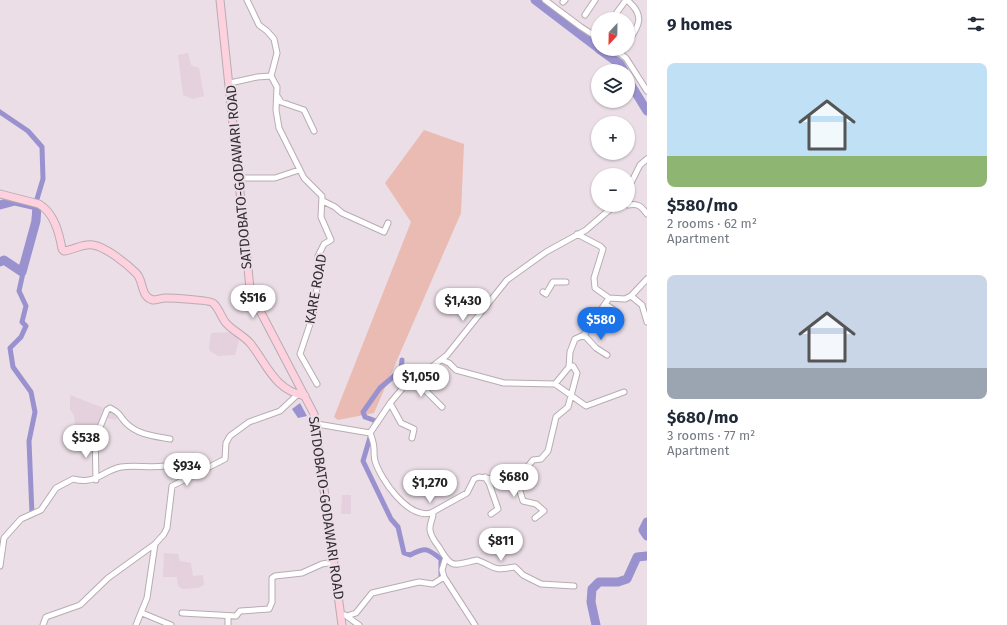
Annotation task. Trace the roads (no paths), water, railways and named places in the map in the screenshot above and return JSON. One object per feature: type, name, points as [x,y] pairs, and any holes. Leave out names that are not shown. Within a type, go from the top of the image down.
[{"type":"street","name":"SATDOBATO-GODAWARI ROAD","points":[[220,0],[251,292],[305,396],[317,424],[342,625]]},
{"type":"street","points":[[247,0],[259,25],[268,31],[274,39],[277,53],[271,76],[277,87],[279,128],[299,170],[308,183],[322,196],[323,201],[335,207],[342,213],[384,232],[388,223]]},
{"type":"street","points":[[545,0],[591,33]]},
{"type":"street","points":[[584,15],[596,0]]},
{"type":"street","points":[[618,12],[627,0],[636,8],[639,18],[638,28],[635,32]]},
{"type":"street","points":[[625,56],[647,91]]},
{"type":"street","points":[[230,83],[250,78],[271,76]]},
{"type":"street","points":[[277,95],[281,102],[304,110],[314,131]]},
{"type":"street","points":[[635,175],[640,165],[647,159]]},
{"type":"street","points":[[239,178],[275,178],[299,170]]},
{"type":"street","points":[[0,194],[43,206],[54,221],[62,249],[64,251],[92,244],[107,250],[137,273],[144,293],[149,298],[154,300],[167,298],[182,300],[205,300],[212,302],[227,324],[251,344],[270,375],[297,395],[305,396]]},
{"type":"street","name":"KARE ROAD","points":[[317,384],[300,354],[314,316],[319,274],[318,256],[324,244],[331,240],[321,217],[323,201]]},
{"type":"street","points":[[635,203],[641,206],[647,214]]},
{"type":"street","points":[[569,368],[573,366],[577,373],[568,407],[556,418],[548,450],[541,459],[533,460],[520,476],[515,475],[492,479],[474,479],[467,493],[433,512],[424,515],[405,506],[395,496],[380,475],[374,459],[374,447],[370,434],[390,403],[412,377],[442,360],[507,280],[546,252],[577,234],[606,212]]},
{"type":"street","points":[[577,234],[600,246],[602,249],[594,278],[595,288],[609,298],[625,299],[631,296],[647,279]]},
{"type":"street","points":[[543,292],[546,294],[554,282],[566,282]]},
{"type":"street","points":[[631,296],[642,305],[646,313],[647,322]]},
{"type":"street","points":[[555,384],[569,368],[570,352],[575,339],[584,335],[609,298]]},
{"type":"street","points":[[605,304],[617,312],[620,321]]},
{"type":"street","points":[[584,335],[596,348],[607,356]]},
{"type":"street","points":[[442,360],[449,363],[456,370],[504,383],[555,384],[572,394],[586,406],[624,392]]},
{"type":"street","points":[[412,377],[442,407]]},
{"type":"street","points":[[43,625],[46,617],[80,606],[108,578],[155,544],[167,528],[172,486],[226,459],[226,443],[230,436],[249,422],[280,411],[297,395]]},
{"type":"street","points":[[390,403],[401,422],[414,429],[412,438]]},
{"type":"street","points":[[96,480],[95,431],[98,432],[107,410],[110,408],[119,412],[125,422],[135,430],[146,435],[170,439]]},
{"type":"street","points":[[317,424],[370,434]]},
{"type":"street","points":[[0,566],[4,538],[21,519],[42,510],[56,488],[74,479],[84,481],[96,480],[119,468],[140,465],[152,468],[164,466]]},
{"type":"street","points":[[515,475],[523,501],[536,504],[544,511],[535,518]]},
{"type":"street","points":[[485,478],[489,483],[498,509],[491,514]]},
{"type":"street","points":[[433,512],[430,529],[432,536],[445,560],[453,563],[465,564],[477,560],[486,563],[494,570],[504,570],[515,567],[523,575],[541,584],[574,586]]},
{"type":"street","points":[[136,625],[147,598],[155,544]]},
{"type":"street","points":[[445,560],[442,570],[444,577],[474,625]]},
{"type":"street","points":[[182,613],[236,616],[240,611],[269,610],[272,602],[272,578],[275,576],[302,573],[322,564],[334,562]]},
{"type":"street","points":[[347,616],[356,612],[372,593],[419,582],[433,584],[444,577]]},
{"type":"street","points":[[341,610],[359,625]]},
{"type":"street","points":[[142,613],[171,625]]},
{"type":"street","points":[[228,616],[228,625]]},
{"type":"waterway","points":[[535,0],[591,43]]},
{"type":"waterway","points":[[609,56],[620,64]]},
{"type":"waterway","points":[[635,91],[647,111]]},
{"type":"waterway","points":[[0,112],[28,131],[42,147],[43,179],[37,199]]},
{"type":"waterway","points":[[0,205],[15,201],[37,206],[36,221],[22,272],[4,260],[0,262]]},
{"type":"waterway","points":[[32,514],[29,441],[35,412],[31,392],[13,367],[10,348],[21,337],[26,326],[22,322],[26,306],[19,291],[34,223],[35,208]]},
{"type":"waterway","points":[[374,427],[376,421],[365,417],[363,412],[380,388],[401,370],[402,360]]},
{"type":"waterway","points":[[371,434],[363,461],[391,519],[398,527],[404,553],[410,555],[423,550],[429,551],[441,559],[441,576]]},
{"type":"waterway","points":[[647,522],[643,530],[647,536]]},
{"type":"waterway","points":[[596,625],[591,602],[592,589],[599,582],[618,582],[627,579],[637,557],[647,556]]}]
